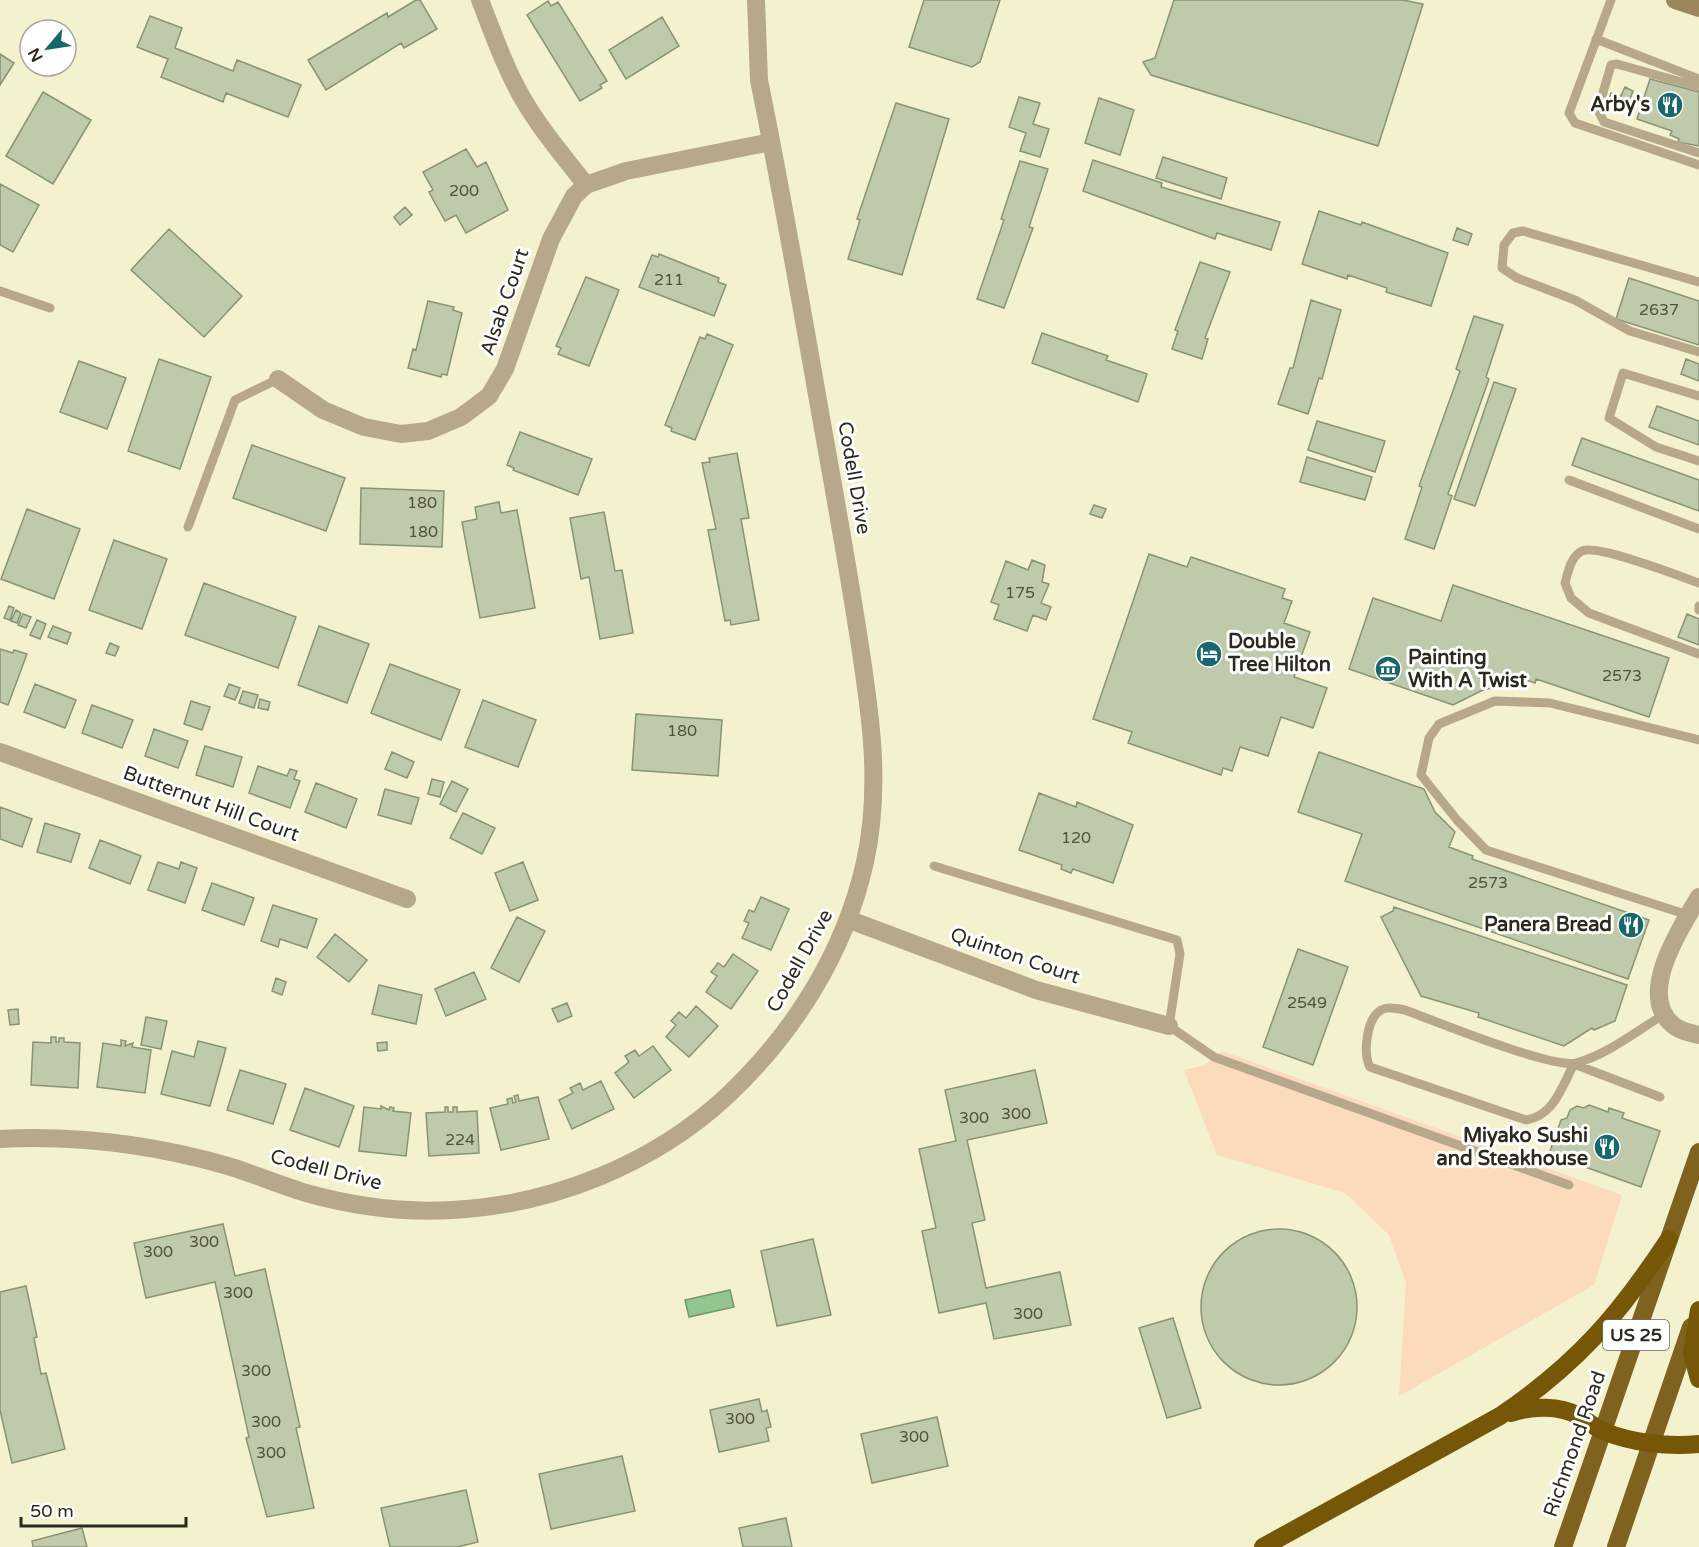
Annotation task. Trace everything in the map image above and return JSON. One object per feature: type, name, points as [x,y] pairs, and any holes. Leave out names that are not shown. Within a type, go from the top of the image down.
[{"type":"highway","name":"Richmond Road","points":[[1563,1547],[1699,1152]]},
{"type":"highway","points":[[1263,1547],[1500,1416],[1555,1375],[1607,1325],[1639,1284],[1669,1239]]},
{"type":"highway","name":"US 25","points":[[1616,1547],[1699,1304]]},
{"type":"highway","points":[[1699,1310],[1692,1354],[1699,1378]]},
{"type":"highway","points":[[1500,1416],[1525,1408],[1560,1410],[1576,1415],[1603,1431],[1652,1443],[1674,1446],[1699,1444]]},
{"type":"main road","points":[[1676,0],[1699,8]]},
{"type":"street","points":[[480,0],[504,62],[522,98],[586,185],[626,171],[771,142]]},
{"type":"street","name":"Codell Drive","points":[[0,1139],[107,1141],[162,1150],[228,1166],[341,1202],[392,1209],[449,1210],[529,1199],[574,1187],[619,1168],[657,1148],[711,1111],[771,1052],[798,1016],[850,920],[866,860],[872,817],[874,772],[872,721],[759,80],[756,0]]},
{"type":"street","name":"Alsab Court","points":[[278,379],[323,410],[364,427],[401,434],[428,431],[475,408],[489,396],[506,369],[551,238],[574,196],[586,185]]},
{"type":"street","name":"Butternut Hill Court","points":[[0,752],[407,899]]},
{"type":"street","points":[[1699,897],[1665,961],[1659,989],[1659,1000],[1671,1023],[1679,1029],[1699,1035]]},
{"type":"street","name":"Quinton Court","points":[[850,920],[1036,990],[1169,1026]]},
{"type":"lane","points":[[1611,0],[1569,113],[1575,123],[1699,165]]},
{"type":"lane","points":[[1596,39],[1699,79]]},
{"type":"lane","points":[[1699,87],[1617,64],[1611,65],[1598,110],[1604,122],[1699,153]]},
{"type":"lane","points":[[1699,282],[1523,231],[1513,233],[1504,245],[1502,268],[1517,278],[1575,300],[1630,331],[1699,352]]},
{"type":"lane","points":[[0,291],[50,308]]},
{"type":"lane","points":[[1699,396],[1623,372],[1609,418],[1656,447],[1699,461]]},
{"type":"lane","points":[[188,527],[235,400],[278,379]]},
{"type":"lane","points":[[1569,480],[1699,529]]},
{"type":"lane","points":[[1699,583],[1608,553],[1584,550],[1575,556],[1565,583],[1571,598],[1578,607],[1589,613],[1699,654]]},
{"type":"lane","points":[[1688,915],[1486,850],[1457,820],[1421,775],[1429,738],[1439,724],[1495,701],[1550,703],[1699,740]]},
{"type":"lane","points":[[934,866],[1177,940],[1180,954],[1169,1026],[1214,1057],[1569,1185]]},
{"type":"lane","points":[[1660,1096],[1574,1064],[1538,1058],[1393,1008],[1381,1010],[1374,1018],[1364,1047],[1365,1058],[1370,1067],[1526,1120],[1538,1119],[1551,1108],[1574,1064],[1593,1057],[1665,1014]]},
{"type":"shaded area","points":[[1222,1051],[1622,1195],[1594,1285],[1399,1396],[1406,1283],[1389,1235],[1345,1193],[1217,1155],[1184,1070],[1205,1065]]},
{"type":"shaded area","points":[[730,1290],[734,1307],[689,1317],[685,1300]]},
{"type":"building","points":[[416,0],[420,0],[437,29],[404,48],[401,43],[326,90],[308,60],[387,13],[388,17]]},
{"type":"building","points":[[924,0],[1000,0],[980,62],[972,67],[909,47]]},
{"type":"building","points":[[1174,0],[1403,0],[1423,4],[1378,146],[1151,75],[1143,62],[1155,58]]},
{"type":"building","points":[[548,1],[551,6],[558,2],[607,81],[600,85],[602,88],[580,101],[527,15]]},
{"type":"building","points":[[150,16],[182,28],[175,48],[233,71],[237,60],[301,85],[288,117],[226,93],[223,102],[161,77],[168,59],[137,47]]},
{"type":"building","points":[[662,17],[679,46],[626,79],[609,50]]},
{"type":"building","points":[[0,54],[14,63],[0,85]]},
{"type":"building","name":"Arby's","points":[[1650,79],[1699,92],[1699,146],[1678,142],[1679,139],[1670,135],[1672,131],[1637,119]]},
{"type":"building","points":[[1625,87],[1633,91],[1628,104],[1619,100]]},
{"type":"building","points":[[43,92],[91,120],[53,184],[6,156]]},
{"type":"building","points":[[1611,93],[1620,96],[1615,109],[1607,106]]},
{"type":"building","points":[[1019,97],[1040,103],[1033,124],[1049,129],[1040,157],[1020,151],[1026,133],[1009,127]]},
{"type":"building","points":[[1099,98],[1134,110],[1120,155],[1085,143]]},
{"type":"building","points":[[896,103],[949,119],[902,275],[848,259],[860,220],[857,219]]},
{"type":"building","points":[[466,149],[477,167],[486,162],[508,210],[466,233],[456,215],[445,221],[429,192],[433,190],[423,172]]},
{"type":"building","points":[[1163,157],[1227,178],[1221,199],[1156,178]]},
{"type":"building","points":[[1093,160],[1162,183],[1161,187],[1280,222],[1271,250],[1217,233],[1215,239],[1083,191]]},
{"type":"building","points":[[1020,161],[1048,169],[1029,227],[1033,228],[1004,308],[977,299],[1004,220],[1001,219]]},
{"type":"building","points":[[0,184],[39,205],[13,252],[0,245]]},
{"type":"building","points":[[405,207],[412,215],[400,225],[394,217]]},
{"type":"building","points":[[1319,211],[1361,225],[1362,222],[1448,253],[1431,306],[1386,292],[1387,288],[1348,275],[1347,279],[1302,264]]},
{"type":"building","points":[[1457,228],[1472,234],[1468,245],[1453,240]]},
{"type":"building","points":[[169,229],[242,296],[204,337],[131,270]]},
{"type":"building","points":[[659,254],[719,278],[718,282],[726,285],[714,316],[639,287],[652,255],[658,257]]},
{"type":"building","points":[[1200,262],[1230,272],[1205,338],[1208,339],[1202,359],[1172,349],[1178,331],[1175,330]]},
{"type":"building","points":[[586,277],[619,290],[589,366],[558,354],[561,348],[556,346]]},
{"type":"building","points":[[1629,278],[1699,301],[1699,345],[1616,319]]},
{"type":"building","points":[[1311,300],[1341,310],[1322,379],[1319,378],[1308,414],[1278,404],[1290,368],[1293,368]]},
{"type":"building","points":[[428,301],[454,307],[453,310],[462,313],[447,375],[442,374],[441,377],[408,368],[413,349],[416,350]]},
{"type":"building","points":[[1474,316],[1503,325],[1486,377],[1489,379],[1448,494],[1452,496],[1434,549],[1405,539],[1422,487],[1419,486],[1460,371],[1456,369]]},
{"type":"building","points":[[1042,333],[1108,356],[1106,360],[1147,374],[1138,402],[1032,363]]},
{"type":"building","points":[[707,334],[733,345],[695,440],[671,431],[672,428],[665,425],[700,337],[705,339]]},
{"type":"building","points":[[159,359],[211,377],[180,469],[128,451]]},
{"type":"building","points":[[1686,359],[1699,364],[1699,381],[1681,374]]},
{"type":"building","points":[[79,361],[126,378],[107,429],[60,412]]},
{"type":"building","points":[[1494,382],[1516,389],[1475,506],[1454,499]]},
{"type":"building","points":[[1657,406],[1699,421],[1699,445],[1649,427]]},
{"type":"building","points":[[1317,421],[1385,441],[1375,472],[1308,450]]},
{"type":"building","points":[[520,432],[592,459],[578,495],[513,470],[514,468],[507,465]]},
{"type":"building","points":[[1582,438],[1699,480],[1699,511],[1572,465]]},
{"type":"building","points":[[252,445],[345,478],[326,531],[233,498]]},
{"type":"building","points":[[737,453],[749,518],[741,519],[759,620],[731,625],[730,620],[725,621],[708,530],[716,529],[702,463],[710,462],[709,458]]},
{"type":"building","points":[[1307,457],[1372,477],[1365,500],[1300,482]]},
{"type":"building","points":[[361,488],[444,491],[442,547],[360,544]]},
{"type":"building","points":[[499,502],[501,513],[517,510],[535,608],[480,618],[462,522],[477,519],[475,507]]},
{"type":"building","points":[[1094,505],[1106,509],[1102,518],[1090,514]]},
{"type":"building","points":[[27,509],[80,529],[54,599],[1,579]]},
{"type":"building","points":[[604,512],[615,571],[622,570],[633,633],[600,639],[589,577],[581,579],[570,518]]},
{"type":"building","points":[[114,540],[167,559],[142,629],[89,610]]},
{"type":"building","name":"Double Tree Hilton","points":[[1149,554],[1187,567],[1191,557],[1285,589],[1282,598],[1292,601],[1284,623],[1310,632],[1294,677],[1327,688],[1313,728],[1281,717],[1268,756],[1240,747],[1232,771],[1223,768],[1221,775],[1128,743],[1132,732],[1093,719]]},
{"type":"building","points":[[1032,560],[1045,565],[1042,582],[1049,584],[1041,603],[1051,607],[1046,620],[1033,615],[1027,631],[994,619],[999,605],[991,602],[1006,561],[1028,570]]},
{"type":"building","points":[[204,583],[296,617],[278,668],[185,635]]},
{"type":"building","points":[[1453,585],[1669,658],[1649,717],[1536,679],[1535,683],[1512,675],[1508,687],[1485,689],[1453,705],[1349,669],[1373,598],[1441,621]]},
{"type":"building","points":[[9,606],[14,608],[10,620],[4,618]]},
{"type":"building","points":[[16,610],[21,613],[17,623],[11,621]]},
{"type":"building","points":[[23,614],[31,617],[26,628],[18,625]]},
{"type":"building","points":[[1687,614],[1699,619],[1699,645],[1678,637]]},
{"type":"building","points":[[37,620],[46,624],[40,639],[30,635]]},
{"type":"building","points":[[53,626],[71,633],[67,644],[48,637]]},
{"type":"building","points":[[319,626],[369,644],[347,703],[298,685]]},
{"type":"building","points":[[110,643],[119,647],[115,656],[106,653]]},
{"type":"building","points":[[0,649],[27,654],[8,705],[0,702]]},
{"type":"building","points":[[390,664],[460,690],[441,740],[371,713]]},
{"type":"building","points":[[35,684],[76,700],[65,728],[24,712]]},
{"type":"building","points":[[229,684],[240,688],[235,700],[224,696]]},
{"type":"building","points":[[243,691],[258,695],[254,708],[239,703]]},
{"type":"building","points":[[260,699],[270,702],[268,710],[258,708]]},
{"type":"building","points":[[483,700],[536,720],[518,767],[465,747]]},
{"type":"building","points":[[191,701],[210,707],[202,730],[184,724]]},
{"type":"building","points":[[92,705],[133,720],[122,748],[82,733]]},
{"type":"building","points":[[636,714],[722,720],[718,776],[632,770]]},
{"type":"building","points":[[154,729],[188,741],[178,768],[145,756]]},
{"type":"building","points":[[205,746],[242,757],[233,787],[196,775]]},
{"type":"building","points":[[392,752],[414,762],[407,778],[385,769]]},
{"type":"building","points":[[1319,752],[1424,789],[1435,812],[1455,832],[1449,847],[1473,856],[1472,859],[1649,920],[1628,979],[1345,881],[1362,834],[1298,812]]},
{"type":"building","points":[[258,766],[287,776],[290,769],[297,771],[294,779],[300,781],[290,808],[249,793]]},
{"type":"building","points":[[432,779],[444,782],[440,797],[428,794]]},
{"type":"building","points":[[452,781],[468,789],[456,812],[440,804]]},
{"type":"building","points":[[316,783],[357,799],[346,828],[305,812]]},
{"type":"building","points":[[385,789],[419,798],[411,824],[378,815]]},
{"type":"building","points":[[1039,793],[1076,807],[1077,802],[1133,825],[1113,883],[1073,869],[1071,873],[1061,869],[1062,865],[1019,850]]},
{"type":"building","points":[[0,807],[32,819],[22,847],[0,839]]},
{"type":"building","points":[[463,813],[495,828],[482,854],[450,838]]},
{"type":"building","points":[[45,823],[80,834],[71,862],[37,852]]},
{"type":"building","points":[[100,840],[141,856],[130,884],[89,868]]},
{"type":"building","points":[[158,862],[179,869],[181,862],[197,868],[185,903],[148,890]]},
{"type":"building","points":[[523,862],[538,900],[510,911],[495,873]]},
{"type":"building","points":[[212,883],[254,898],[244,925],[202,910]]},
{"type":"building","points":[[761,897],[789,909],[771,950],[742,938],[749,923],[744,921],[749,910],[754,912]]},
{"type":"building","points":[[273,905],[317,919],[307,948],[280,939],[278,947],[261,941]]},
{"type":"building","points":[[1394,907],[1627,985],[1615,1021],[1594,1030],[1592,1028],[1564,1046],[1478,1017],[1479,1013],[1421,996],[1381,917],[1393,911]]},
{"type":"building","points":[[517,917],[545,931],[519,982],[491,968]]},
{"type":"building","points":[[335,934],[367,960],[349,982],[317,957]]},
{"type":"building","points":[[1298,949],[1348,967],[1313,1065],[1263,1047]]},
{"type":"building","points":[[733,954],[758,971],[731,1009],[706,992],[717,976],[711,972],[718,963],[724,967]]},
{"type":"building","points":[[474,972],[486,999],[446,1016],[435,989]]},
{"type":"building","points":[[276,978],[286,982],[282,995],[272,991]]},
{"type":"building","points":[[379,985],[422,995],[416,1024],[372,1014]]},
{"type":"building","points":[[567,1003],[572,1016],[558,1022],[552,1009]]},
{"type":"building","points":[[696,1006],[718,1026],[689,1057],[666,1037],[676,1025],[671,1021],[679,1012],[686,1018]]},
{"type":"building","points":[[18,1009],[19,1024],[10,1025],[8,1010]]},
{"type":"building","points":[[146,1017],[167,1021],[161,1049],[141,1045]]},
{"type":"building","points":[[51,1037],[56,1037],[56,1042],[59,1042],[59,1038],[64,1038],[64,1042],[80,1043],[78,1088],[31,1085],[33,1042],[51,1043]]},
{"type":"building","points":[[121,1040],[126,1041],[125,1046],[133,1043],[132,1047],[151,1050],[145,1093],[97,1087],[103,1043],[121,1046]]},
{"type":"building","points":[[198,1041],[226,1048],[210,1106],[161,1094],[172,1051],[194,1057]]},
{"type":"building","points":[[387,1042],[387,1050],[378,1051],[377,1043]]},
{"type":"building","points":[[653,1046],[671,1070],[634,1098],[615,1073],[629,1062],[625,1056],[635,1050],[639,1056]]},
{"type":"building","points":[[240,1070],[286,1084],[273,1124],[227,1110]]},
{"type":"building","points":[[1035,1070],[1047,1123],[967,1140],[985,1220],[972,1223],[986,1288],[1060,1272],[1071,1325],[994,1339],[986,1303],[939,1313],[922,1231],[936,1228],[919,1149],[956,1141],[945,1090]]},
{"type":"building","points":[[601,1081],[614,1109],[572,1129],[559,1100],[573,1093],[570,1088],[580,1083],[583,1090]]},
{"type":"building","points":[[305,1088],[354,1106],[339,1147],[290,1130]]},
{"type":"building","points":[[518,1095],[519,1101],[538,1097],[549,1139],[501,1150],[490,1108],[508,1104],[507,1099],[512,1098],[513,1103],[516,1102],[514,1096]]},
{"type":"building","points":[[1589,1105],[1608,1112],[1609,1108],[1624,1113],[1622,1118],[1660,1131],[1641,1187],[1549,1154],[1561,1120],[1567,1118],[1570,1110],[1577,1106],[1584,1108]]},
{"type":"building","points":[[381,1106],[389,1110],[390,1107],[394,1108],[393,1111],[411,1113],[406,1156],[359,1151],[364,1107],[381,1109]]},
{"type":"building","points":[[445,1107],[448,1107],[448,1112],[453,1112],[453,1107],[457,1107],[457,1112],[477,1111],[479,1153],[429,1156],[426,1113],[445,1112]]},
{"type":"building","points":[[223,1224],[235,1276],[265,1269],[300,1427],[296,1428],[314,1508],[267,1517],[246,1438],[249,1437],[215,1282],[146,1298],[134,1243]]},
{"type":"building","points":[[1279,1229],[1309,1235],[1334,1252],[1351,1277],[1357,1307],[1351,1337],[1334,1362],[1309,1379],[1279,1385],[1249,1379],[1224,1362],[1207,1337],[1201,1307],[1207,1277],[1224,1252],[1249,1235]]},
{"type":"building","points":[[813,1239],[831,1315],[777,1326],[761,1251]]},
{"type":"building","points":[[26,1286],[37,1337],[34,1338],[41,1374],[46,1373],[65,1449],[12,1463],[0,1410],[0,1292]]},
{"type":"building","points":[[1173,1318],[1201,1408],[1167,1418],[1139,1328]]},
{"type":"building","points":[[759,1399],[762,1412],[767,1410],[771,1427],[766,1428],[769,1441],[719,1452],[710,1410]]},
{"type":"building","points":[[937,1417],[948,1466],[872,1483],[861,1434]]},
{"type":"building","points":[[622,1456],[635,1511],[551,1529],[539,1474]]},
{"type":"building","points":[[466,1490],[478,1542],[457,1547],[390,1547],[381,1508]]},
{"type":"building","points":[[786,1518],[792,1547],[743,1547],[739,1528]]},
{"type":"building","points":[[82,1528],[87,1547],[33,1547],[32,1541]]},
{"type":"place","name":"Arby's","points":[[1670,105]]},
{"type":"place","name":"Double Tree Hilton","points":[[1209,654]]},
{"type":"place","name":"Painting With A Twist","points":[[1388,669]]},
{"type":"place","name":"Panera Bread","points":[[1631,925]]},
{"type":"place","name":"Miyako Sushi and Steakhouse","points":[[1607,1147]]}]
